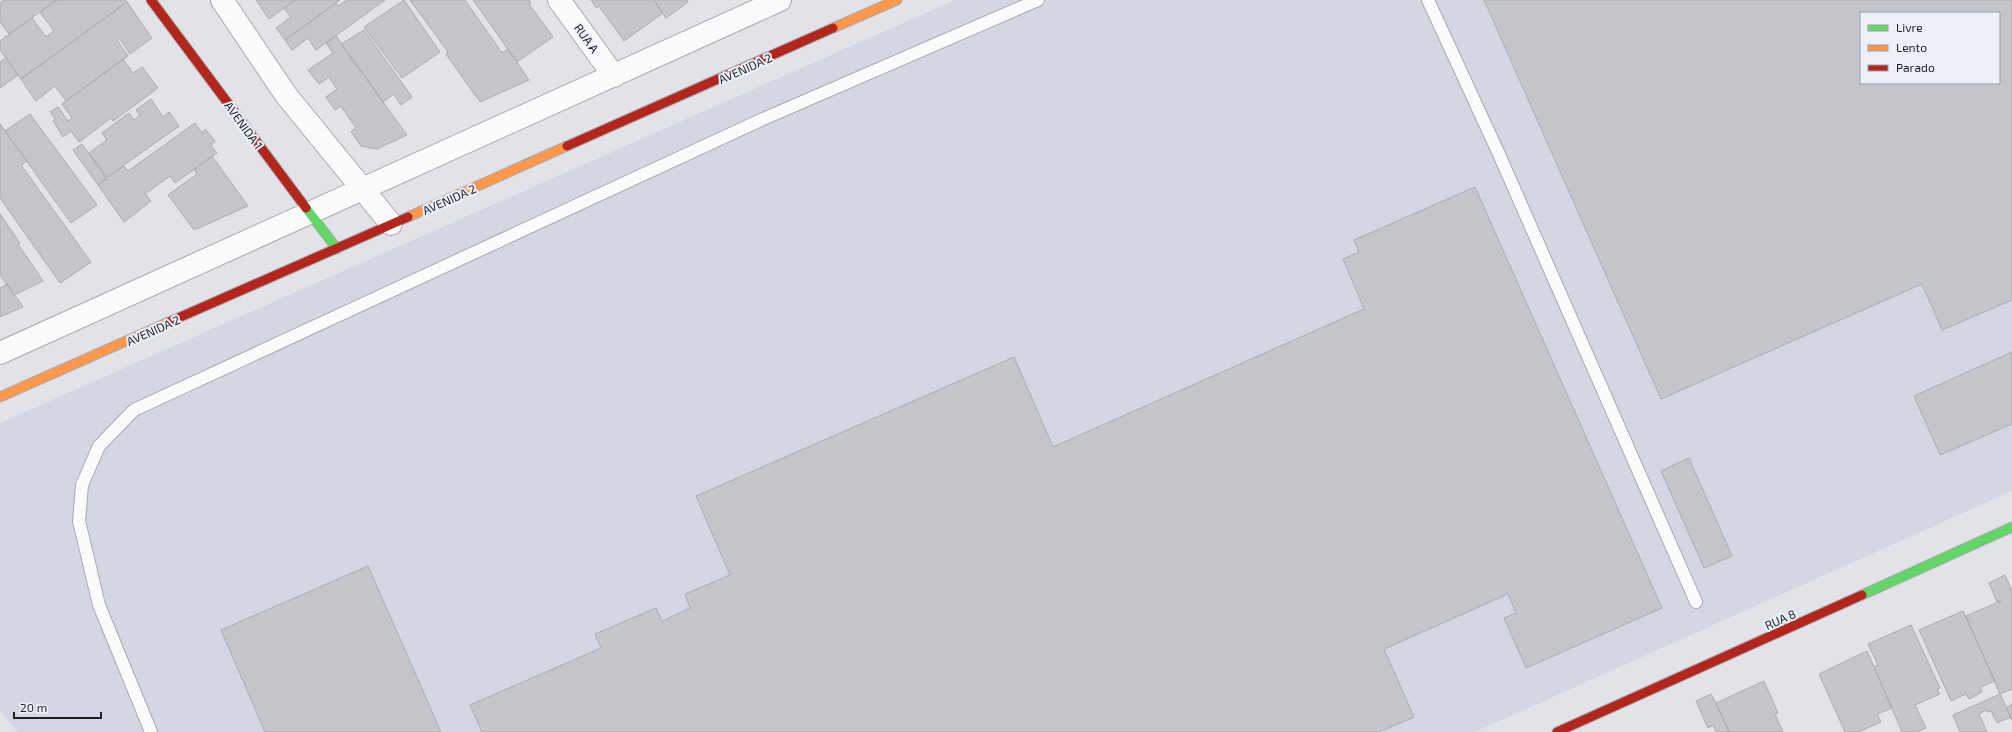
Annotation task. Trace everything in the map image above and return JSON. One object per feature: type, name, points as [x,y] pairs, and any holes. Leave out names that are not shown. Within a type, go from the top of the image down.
[{"type":"street","name":"AVENIDA 1","points":[[152,0],[337,249]]},
{"type":"street","points":[[222,0],[286,95],[391,224]]},
{"type":"street","name":"RUA A","points":[[559,0],[614,76]]},
{"type":"street","points":[[0,353],[780,0]]},
{"type":"street","name":"AVENIDA 2","points":[[0,397],[897,0]]},
{"type":"street","name":"RUA 8","points":[[1557,732],[2012,528]]},
{"type":"lane","points":[[151,732],[99,605],[79,521],[82,485],[99,446],[134,410],[763,118],[1038,0]]},
{"type":"lane","points":[[1428,0],[1501,159],[1696,602]]},
{"type":"shaded area","points":[[955,0],[2012,0],[2012,491],[1475,732],[17,732],[0,710],[0,423]]},
{"type":"building","points":[[4,0],[57,0],[9,34],[0,22],[0,3]]},
{"type":"building","points":[[57,0],[125,0],[127,2],[21,79],[0,50],[0,41],[32,18],[46,37],[54,31],[40,12]]},
{"type":"building","points":[[256,0],[295,0],[269,19]]},
{"type":"building","points":[[295,0],[340,0],[285,40],[276,28],[291,17],[284,8]]},
{"type":"building","points":[[347,0],[385,0],[316,50],[308,38],[292,50],[285,40],[336,3],[338,6]]},
{"type":"building","points":[[404,0],[440,52],[402,78],[364,27]]},
{"type":"building","points":[[410,0],[465,0],[502,53],[508,49],[529,80],[480,102],[446,54],[448,52]]},
{"type":"building","points":[[473,0],[529,0],[531,3],[529,4],[553,37],[517,62]]},
{"type":"building","points":[[591,0],[654,0],[663,13],[624,41],[599,6],[596,8]]},
{"type":"building","points":[[654,0],[687,0],[688,2],[666,18]]},
{"type":"building","points":[[1484,0],[2012,0],[2012,300],[1942,330],[1922,284],[1661,399]]},
{"type":"building","points":[[127,2],[152,38],[130,54],[119,38],[117,40],[128,56],[66,101],[55,86],[36,101],[21,79]]},
{"type":"building","points":[[364,30],[412,97],[401,105],[394,94],[383,102],[341,44]]},
{"type":"building","points":[[336,36],[407,135],[377,149],[361,146],[351,132],[356,128],[341,106],[335,110],[326,97],[337,89],[329,77],[319,84],[308,70],[333,53],[326,43]]},
{"type":"building","points":[[6,58],[18,75],[0,88],[0,62]]},
{"type":"building","points":[[123,59],[133,73],[142,67],[158,88],[113,121],[111,118],[79,142],[71,131],[63,137],[53,121],[55,119],[50,112],[58,107],[68,121],[72,118],[62,104]]},
{"type":"building","points":[[151,99],[163,117],[169,112],[179,126],[107,177],[89,153],[107,140],[102,133],[129,113],[134,120],[140,115],[136,110]]},
{"type":"building","points":[[30,114],[97,205],[71,223],[5,131]]},
{"type":"building","points":[[195,123],[202,133],[205,129],[215,141],[211,146],[217,153],[175,183],[170,176],[145,194],[151,201],[124,222],[98,185],[124,166],[128,171]]},
{"type":"building","points":[[0,124],[27,161],[21,165],[91,262],[60,283],[0,198]]},
{"type":"building","points":[[82,144],[106,178],[98,185],[73,150]]},
{"type":"building","points":[[212,156],[248,206],[194,230],[168,195],[197,174],[194,170]]},
{"type":"building","points":[[1475,187],[1662,608],[1526,668],[1504,618],[1516,613],[1508,594],[1384,649],[1414,717],[1379,732],[482,732],[470,705],[601,648],[595,634],[656,608],[662,621],[690,608],[685,594],[730,575],[696,496],[1014,357],[1053,447],[1364,309],[1343,259],[1359,252],[1354,240]]},
{"type":"building","points":[[0,214],[43,281],[14,295],[0,275]]},
{"type":"building","points":[[7,284],[23,307],[0,317],[0,288]]},
{"type":"building","points":[[2012,352],[2012,424],[1940,455],[1914,396]]},
{"type":"building","points":[[1689,458],[1732,556],[1704,568],[1661,471]]},
{"type":"building","points":[[368,566],[441,732],[265,732],[221,630]]},
{"type":"building","points":[[2005,575],[2012,591],[2012,689],[2000,694],[1966,616],[2001,601],[1997,602],[1989,583]]},
{"type":"building","points":[[1963,611],[1995,681],[1980,687],[1982,692],[1969,699],[1966,694],[1951,701],[1919,630]]},
{"type":"building","points":[[1911,625],[1940,688],[1937,689],[1940,694],[1915,705],[1926,728],[1917,732],[1902,732],[1874,667],[1878,665],[1868,644]]},
{"type":"building","points":[[1867,651],[1892,708],[1877,714],[1881,722],[1859,732],[1845,732],[1819,674]]},
{"type":"building","points":[[1764,681],[1778,713],[1775,714],[1783,732],[1729,732],[1716,703]]},
{"type":"building","points":[[1711,694],[1729,732],[1716,732],[1713,725],[1708,728],[1696,701]]},
{"type":"building","points":[[2000,694],[2011,717],[1997,723],[1991,711],[1987,712],[1986,710],[1979,714],[1987,732],[1960,732],[1953,715]]},
{"type":"building","points":[[2012,704],[2012,720],[2006,708]]},
{"type":"traffic: fast","points":[[306,208],[337,249]]},
{"type":"traffic: fast","points":[[1862,595],[2012,527]]},
{"type":"traffic: slow","points":[[833,28],[897,0]]},
{"type":"traffic: slow","points":[[408,217],[567,146]]},
{"type":"traffic: slow","points":[[0,397],[169,322]]},
{"type":"traffic: jam","points":[[151,0],[306,208]]},
{"type":"traffic: jam","points":[[567,146],[833,28]]},
{"type":"traffic: jam","points":[[169,322],[408,217]]},
{"type":"traffic: jam","points":[[1557,732],[1862,595]]}]
